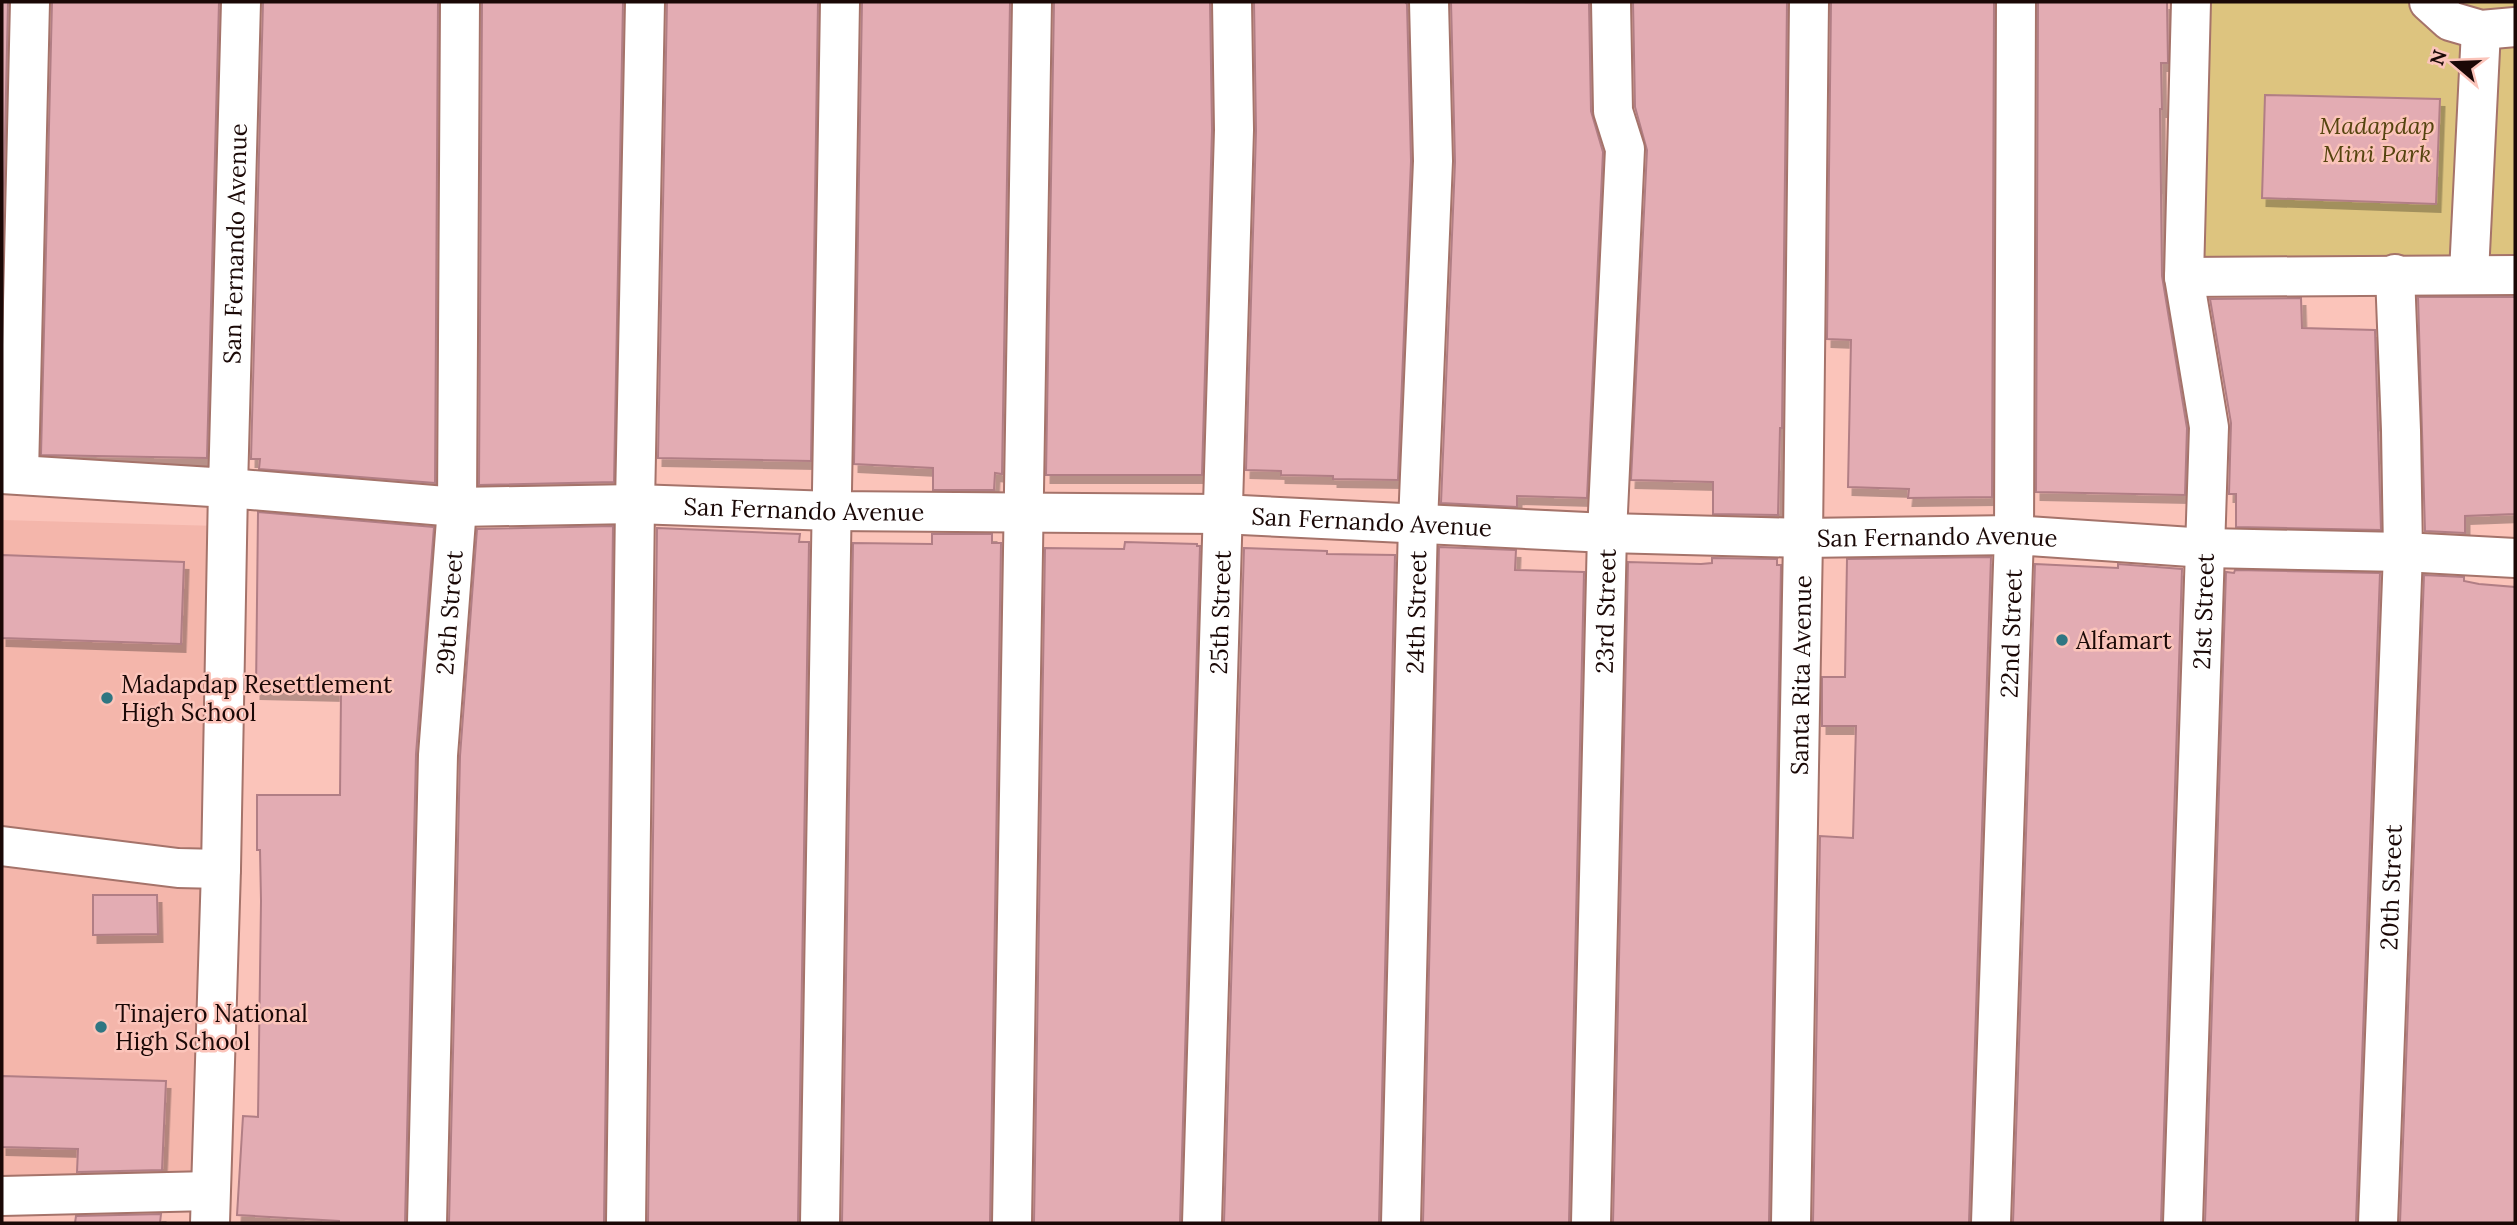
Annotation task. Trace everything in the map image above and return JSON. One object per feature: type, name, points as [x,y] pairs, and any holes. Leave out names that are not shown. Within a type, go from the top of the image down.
[{"type":"street","points":[[10,474],[30,2]]},
{"type":"street","name":"San Fernando Avenue","points":[[210,1207],[221,870],[241,2]]},
{"type":"street","name":"29th Street","points":[[426,1223],[438,755],[457,507],[460,2]]},
{"type":"street","points":[[626,1223],[635,504],[645,2]]},
{"type":"street","points":[[820,1223],[840,2]]},
{"type":"street","points":[[1012,1223],[1032,2]]},
{"type":"street","name":"25th Street","points":[[1202,1223],[1234,130],[1232,2]]},
{"type":"street","name":"24th Street","points":[[1401,1223],[1418,523],[1433,161],[1429,2]]},
{"type":"street","name":"23rd Street","points":[[1591,1223],[1608,533],[1625,149],[1613,111],[1611,2]]},
{"type":"street","name":"Santa Rita Avenue","points":[[1791,1223],[1809,2]]},
{"type":"street","name":"22nd Street","points":[[1991,1223],[2014,535],[2016,2]]},
{"type":"street","name":"21st Street","points":[[2183,1223],[2208,427],[2184,277],[2191,2]]},
{"type":"street","points":[[2429,2],[2450,21],[2498,28],[2469,274]]},
{"type":"street","name":"20th Street","points":[[2378,1223],[2403,552],[2395,274]]},
{"type":"street","points":[[2184,277],[2515,275]]},
{"type":"street","name":"San Fernando Avenue","points":[[10,474],[457,507],[635,504],[831,511],[1221,514],[1608,533],[1803,538],[2014,535],[2206,548],[2403,552],[2515,558]]},
{"type":"street","points":[[2,846],[178,868],[221,870]]},
{"type":"street","points":[[3,1205],[210,1207]]},
{"type":"shaded area","points":[[2,520],[218,526],[196,1183],[2,1178]]},
{"type":"green space","name":"Madapdap Mini Park","points":[[2191,2],[2515,2],[2515,279],[2184,277]]},
{"type":"building","points":[[2,2],[8,2],[2,275]]},
{"type":"building","points":[[52,2],[219,2],[207,458],[41,455]]},
{"type":"building","points":[[263,2],[438,2],[435,483],[259,469],[260,459],[251,459]]},
{"type":"building","points":[[482,2],[623,2],[614,482],[479,485]]},
{"type":"building","points":[[667,2],[818,2],[811,461],[658,458]]},
{"type":"building","points":[[862,2],[1010,2],[1002,474],[995,473],[994,490],[933,490],[933,468],[854,464]]},
{"type":"building","points":[[1054,2],[1210,2],[1212,130],[1202,475],[1046,475]]},
{"type":"building","points":[[1254,2],[1407,4],[1411,161],[1398,480],[1333,479],[1333,476],[1281,475],[1281,471],[1246,470],[1256,131]]},
{"type":"building","points":[[1451,2],[1589,3],[1591,111],[1603,152],[1587,498],[1517,496],[1517,507],[1441,503],[1455,162]]},
{"type":"building","points":[[1633,2],[1787,2],[1782,428],[1778,515],[1713,514],[1713,482],[1631,480],[1647,150],[1635,107]]},
{"type":"building","points":[[1831,2],[1994,2],[1992,497],[1908,498],[1909,489],[1848,487],[1851,340],[1827,339]]},
{"type":"building","points":[[2038,2],[2167,2],[2168,63],[2161,63],[2160,109],[2162,276],[2187,428],[2185,495],[2036,492]]},
{"type":"building","points":[[2265,95],[2440,99],[2436,204],[2262,198]]},
{"type":"building","points":[[2418,297],[2515,297],[2515,514],[2465,516],[2465,533],[2425,531]]},
{"type":"building","points":[[2301,298],[2302,328],[2375,330],[2381,530],[2236,527],[2236,494],[2229,494],[2231,423],[2210,299]]},
{"type":"building","points":[[258,512],[434,527],[416,754],[405,1223],[339,1223],[237,1215],[243,1116],[258,1117],[261,901],[257,795],[340,795],[341,693],[256,691]]},
{"type":"building","points":[[613,526],[604,1223],[449,1223],[460,756],[477,529]]},
{"type":"building","points":[[657,528],[800,534],[799,542],[809,542],[798,1223],[648,1223]]},
{"type":"building","points":[[932,534],[992,534],[992,543],[1001,543],[990,1223],[842,1223],[853,543],[932,544]]},
{"type":"building","points":[[1125,542],[1200,546],[1180,1223],[1034,1223],[1045,548],[1124,549]]},
{"type":"building","points":[[1439,547],[1516,550],[1515,570],[1584,572],[1569,1223],[1423,1223]]},
{"type":"building","points":[[1244,548],[1327,551],[1327,554],[1395,555],[1379,1223],[1224,1223]]},
{"type":"building","points":[[2,555],[184,562],[181,644],[2,638]]},
{"type":"building","points":[[1991,557],[1969,1223],[1813,1223],[1820,836],[1853,838],[1856,726],[1822,726],[1822,677],[1845,677],[1847,559]]},
{"type":"building","points":[[1712,558],[1777,559],[1777,565],[1781,565],[1769,1223],[1613,1223],[1628,562],[1701,564],[1712,563]]},
{"type":"building","points":[[2035,564],[2118,568],[2118,564],[2182,569],[2161,1223],[2013,1223]]},
{"type":"building","points":[[2235,570],[2380,573],[2356,1223],[2205,1223],[2226,572],[2234,573]]},
{"type":"building","points":[[2424,575],[2464,577],[2464,581],[2479,584],[2515,587],[2515,1223],[2400,1223]]},
{"type":"building","points":[[93,895],[157,895],[158,934],[93,935]]},
{"type":"building","points":[[2,1076],[166,1081],[162,1170],[77,1172],[78,1149],[2,1147]]},
{"type":"building","points":[[161,1214],[160,1223],[75,1223],[76,1216]]},
{"type":"place","name":"Alfamart","points":[[2062,640]]},
{"type":"place","name":"Madapdap Resettlement High School","points":[[107,698]]},
{"type":"place","name":"Tinajero National High School","points":[[101,1027]]}]
